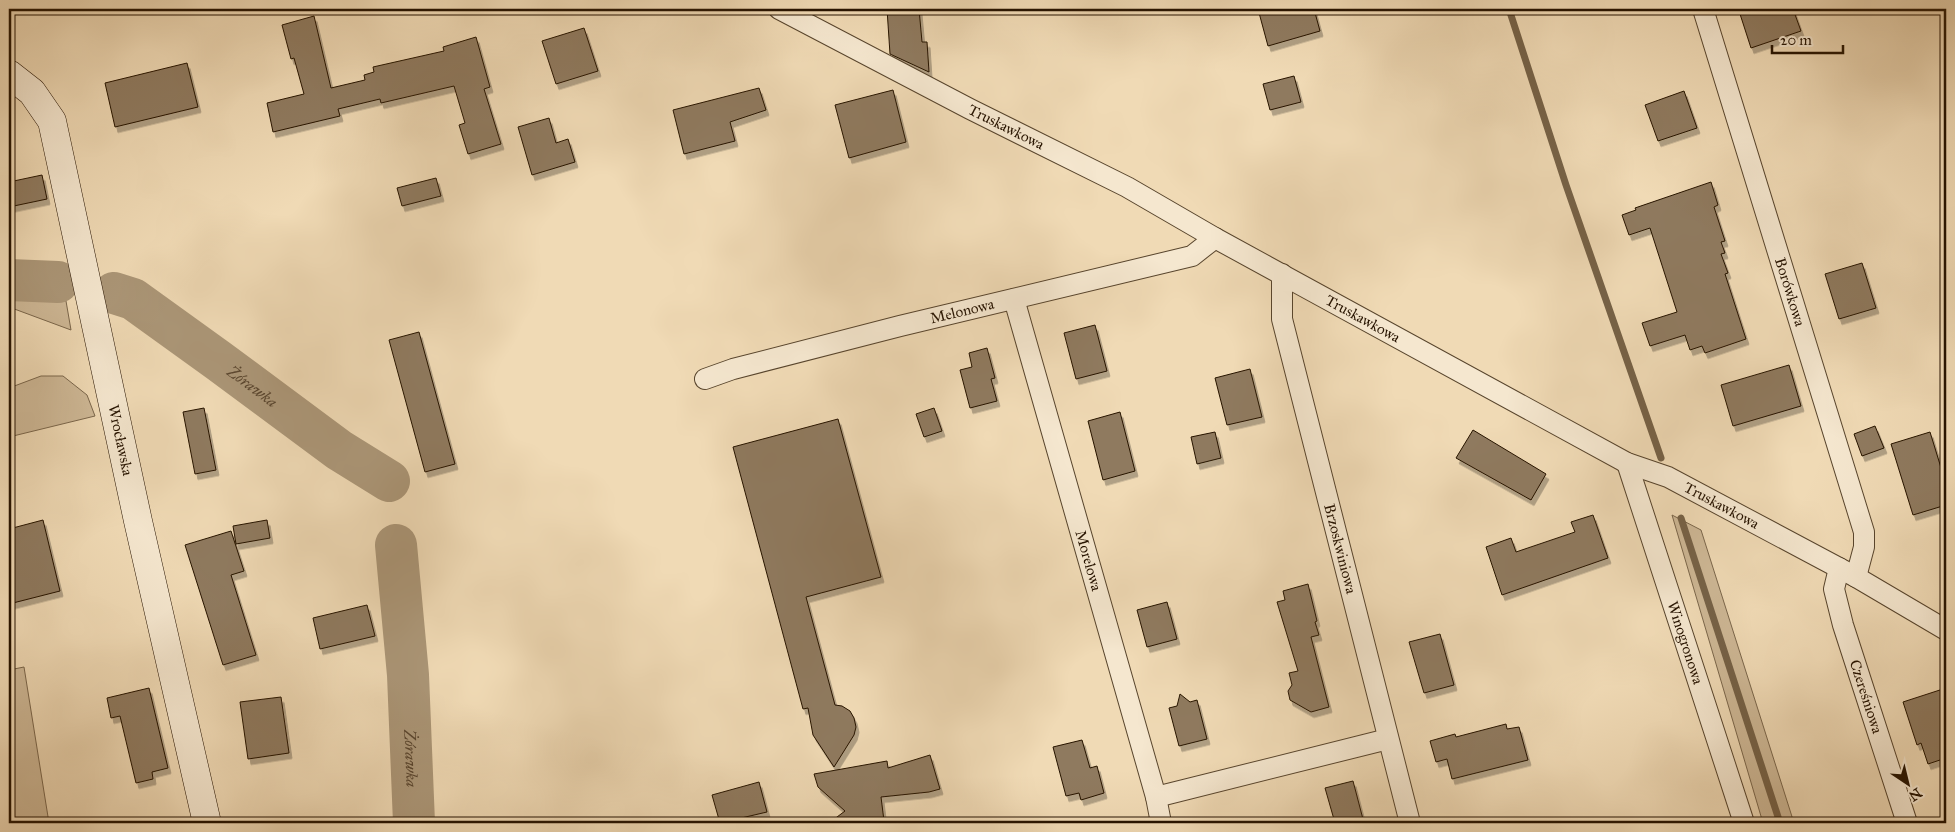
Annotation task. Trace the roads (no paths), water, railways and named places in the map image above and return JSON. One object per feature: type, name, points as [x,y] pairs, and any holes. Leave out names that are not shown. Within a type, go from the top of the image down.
[{"type":"street","name":"Truskawkowa","points":[[779,9],[970,109],[1127,187],[1215,238],[1627,463],[1668,477],[1848,572],[1946,630]]},
{"type":"street","name":"Borówkowa","points":[[1703,9],[1864,532],[1864,547],[1848,572]]},
{"type":"street","name":"Wrocławska","points":[[9,74],[32,92],[52,121],[138,521],[207,823]]},
{"type":"street","name":"Melonowa","points":[[705,379],[743,366],[900,326],[1192,256],[1215,238]]},
{"type":"street","name":"Brzoskwiniowa","points":[[1282,274],[1282,319],[1410,823]]},
{"type":"street","name":"Morelowa","points":[[1014,299],[1156,797],[1161,823]]},
{"type":"street","name":"Winogronowa","points":[[1627,463],[1744,823]]},
{"type":"street","name":"Czereśniowa","points":[[1848,572],[1834,589],[1843,625],[1907,823]]},
{"type":"street","points":[[1156,797],[1388,739]]},
{"type":"waterway","points":[[1509,9],[1566,185],[1661,458]]},
{"type":"waterway","name":"Żórawka","points":[[9,280],[58,282]]},
{"type":"waterway","name":"Żórawka","points":[[114,293],[133,299],[339,450],[389,481]]},
{"type":"waterway","points":[[1681,518],[1780,823]]},
{"type":"waterway","name":"Żórawka","points":[[396,545],[408,675],[414,823]]}]
